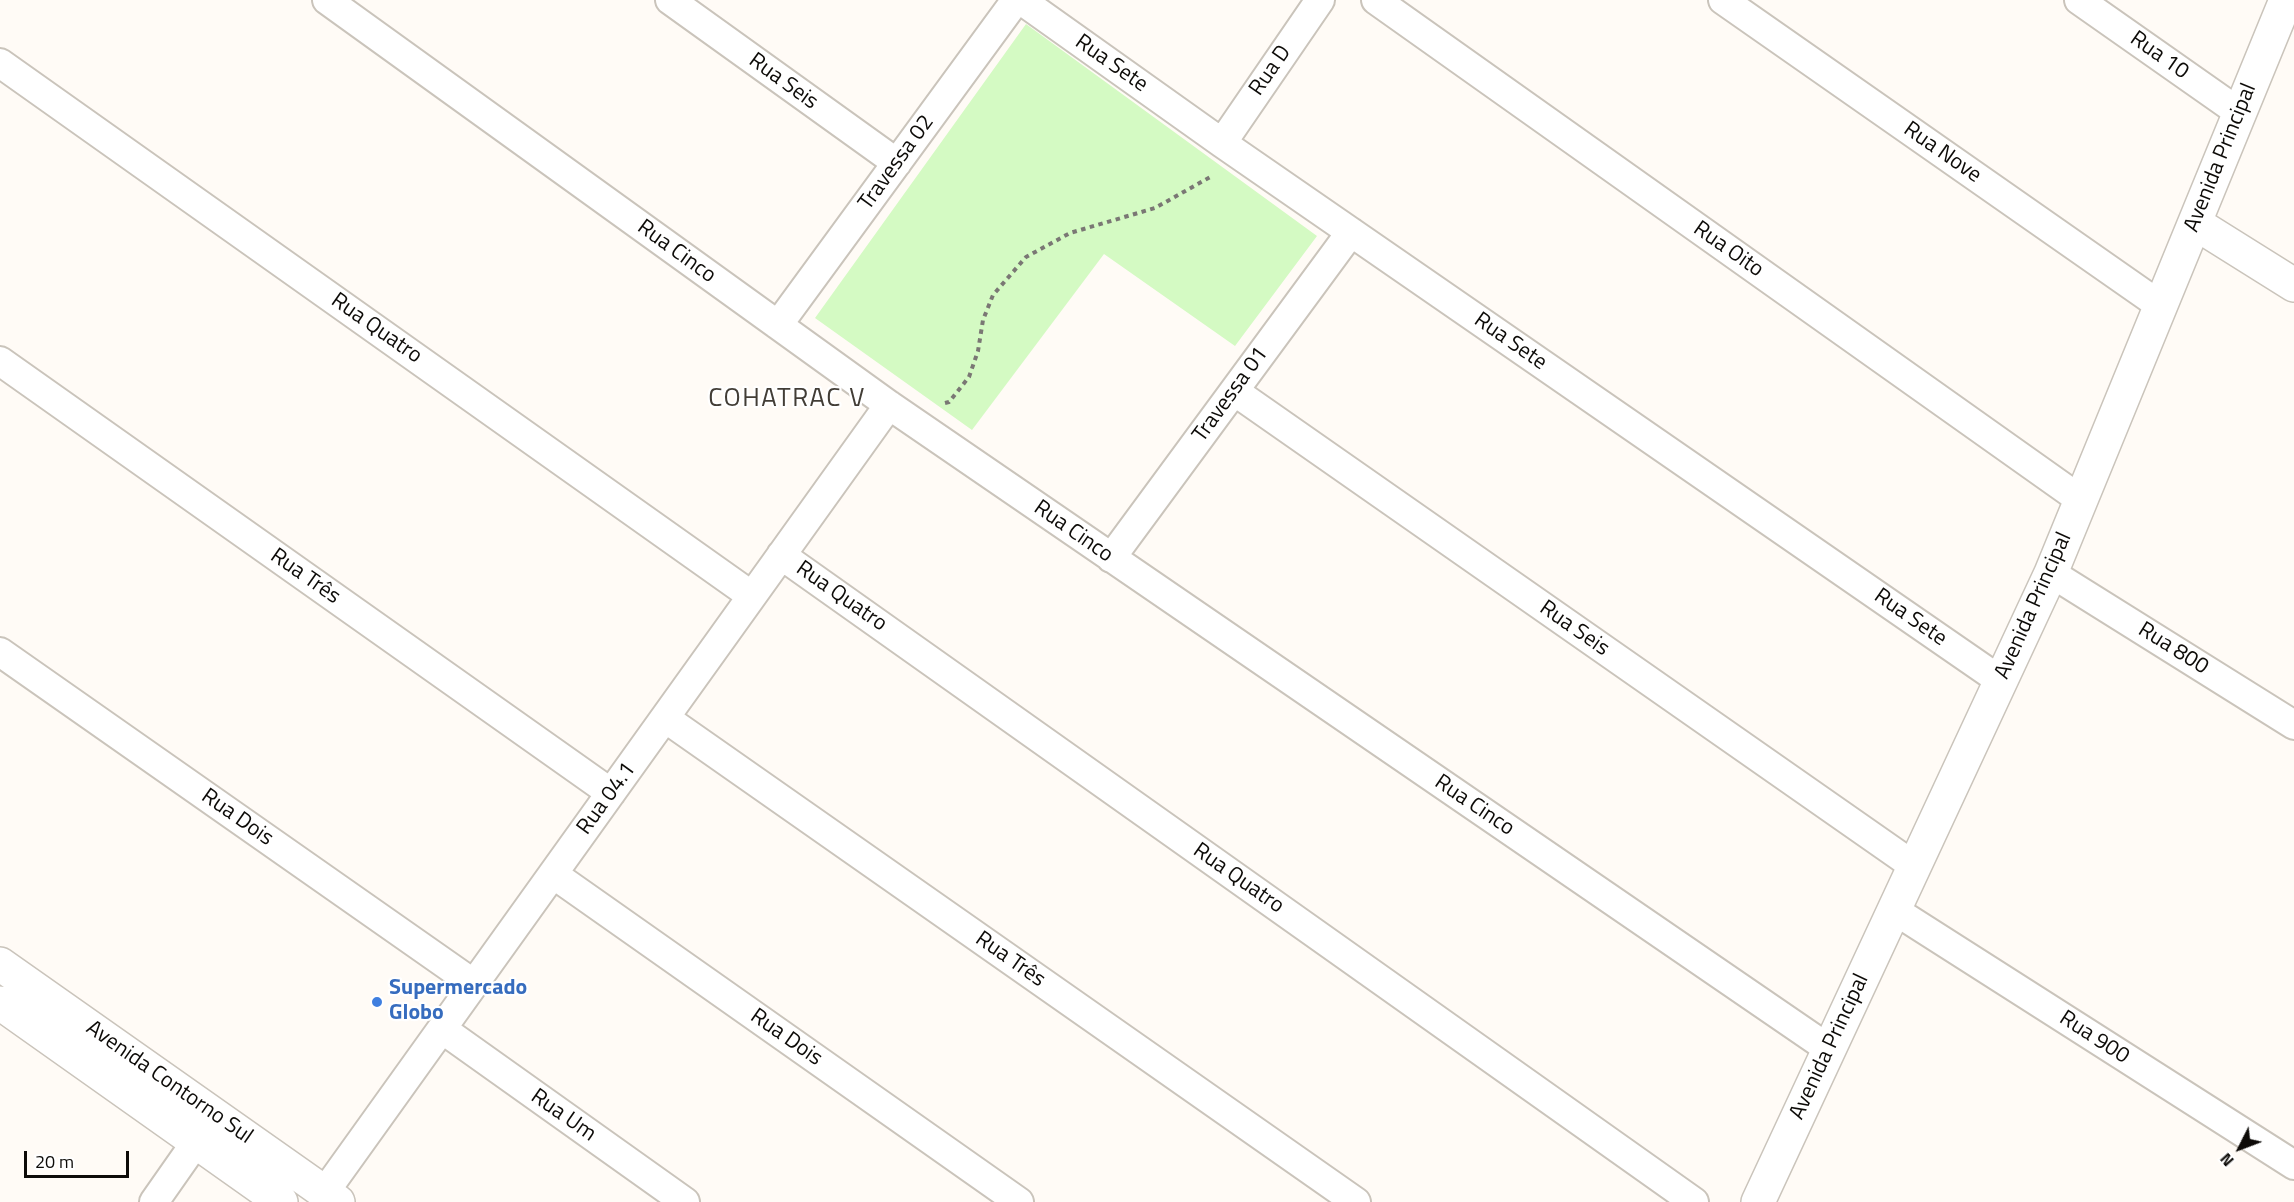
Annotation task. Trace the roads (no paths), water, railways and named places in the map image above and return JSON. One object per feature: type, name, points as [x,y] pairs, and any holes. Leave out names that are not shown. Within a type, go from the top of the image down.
[{"type":"main road","name":"Avenida Principal","points":[[1758,1202],[2051,573],[2286,0]]},
{"type":"main road","points":[[2195,223],[2294,285]]},
{"type":"main road","name":"Avenida Contorno Sul","points":[[0,964],[331,1197]]},
{"type":"main road","name":"Avenida Contorno Sul","points":[[1,1005],[281,1202]]},
{"type":"street","name":"Rua Cinco","points":[[327,0],[889,405],[1829,1049]]},
{"type":"street","name":"Rua Seis","points":[[670,0],[897,163]]},
{"type":"street","name":"Travessa 02","points":[[778,325],[1016,0]]},
{"type":"street","name":"Rua Sete","points":[[1021,0],[1351,232],[2001,681]]},
{"type":"street","name":"Rua D","points":[[1233,150],[1320,0]]},
{"type":"street","name":"Rua Oito","points":[[1376,0],[2081,500]]},
{"type":"street","name":"Rua Nove","points":[[1723,0],[2161,306]]},
{"type":"street","name":"Rua 10","points":[[2079,0],[2240,113]]},
{"type":"street","name":"Rua Quatro","points":[[0,63],[752,596]]},
{"type":"street","name":"Travessa 01","points":[[1111,558],[1351,232]]},
{"type":"street","name":"Rua Três","points":[[0,361],[611,794]]},
{"type":"street","name":"Rua Seis","points":[[1234,391],[1914,866]]},
{"type":"street","name":"Rua 04.1","points":[[331,1197],[442,1029],[889,405]]},
{"type":"street","name":"Rua Quatro","points":[[781,555],[1694,1202]]},
{"type":"street","name":"Rua 800","points":[[2051,573],[2294,725]]},
{"type":"street","name":"Rua Dois","points":[[0,652],[474,984]]},
{"type":"street","name":"Rua Três","points":[[664,718],[1356,1202]]},
{"type":"street","name":"Rua Dois","points":[[553,874],[1019,1202]]},
{"type":"street","name":"Rua 900","points":[[1894,910],[2294,1166]]},
{"type":"street","name":"Rua Um","points":[[442,1029],[685,1202]]},
{"type":"street","points":[[154,1202],[196,1142]]},
{"type":"place","name":"Supermercado Globo","points":[[377,1002]]},
{"type":"district","name":"COHATRAC V","points":[[787,400]]}]
